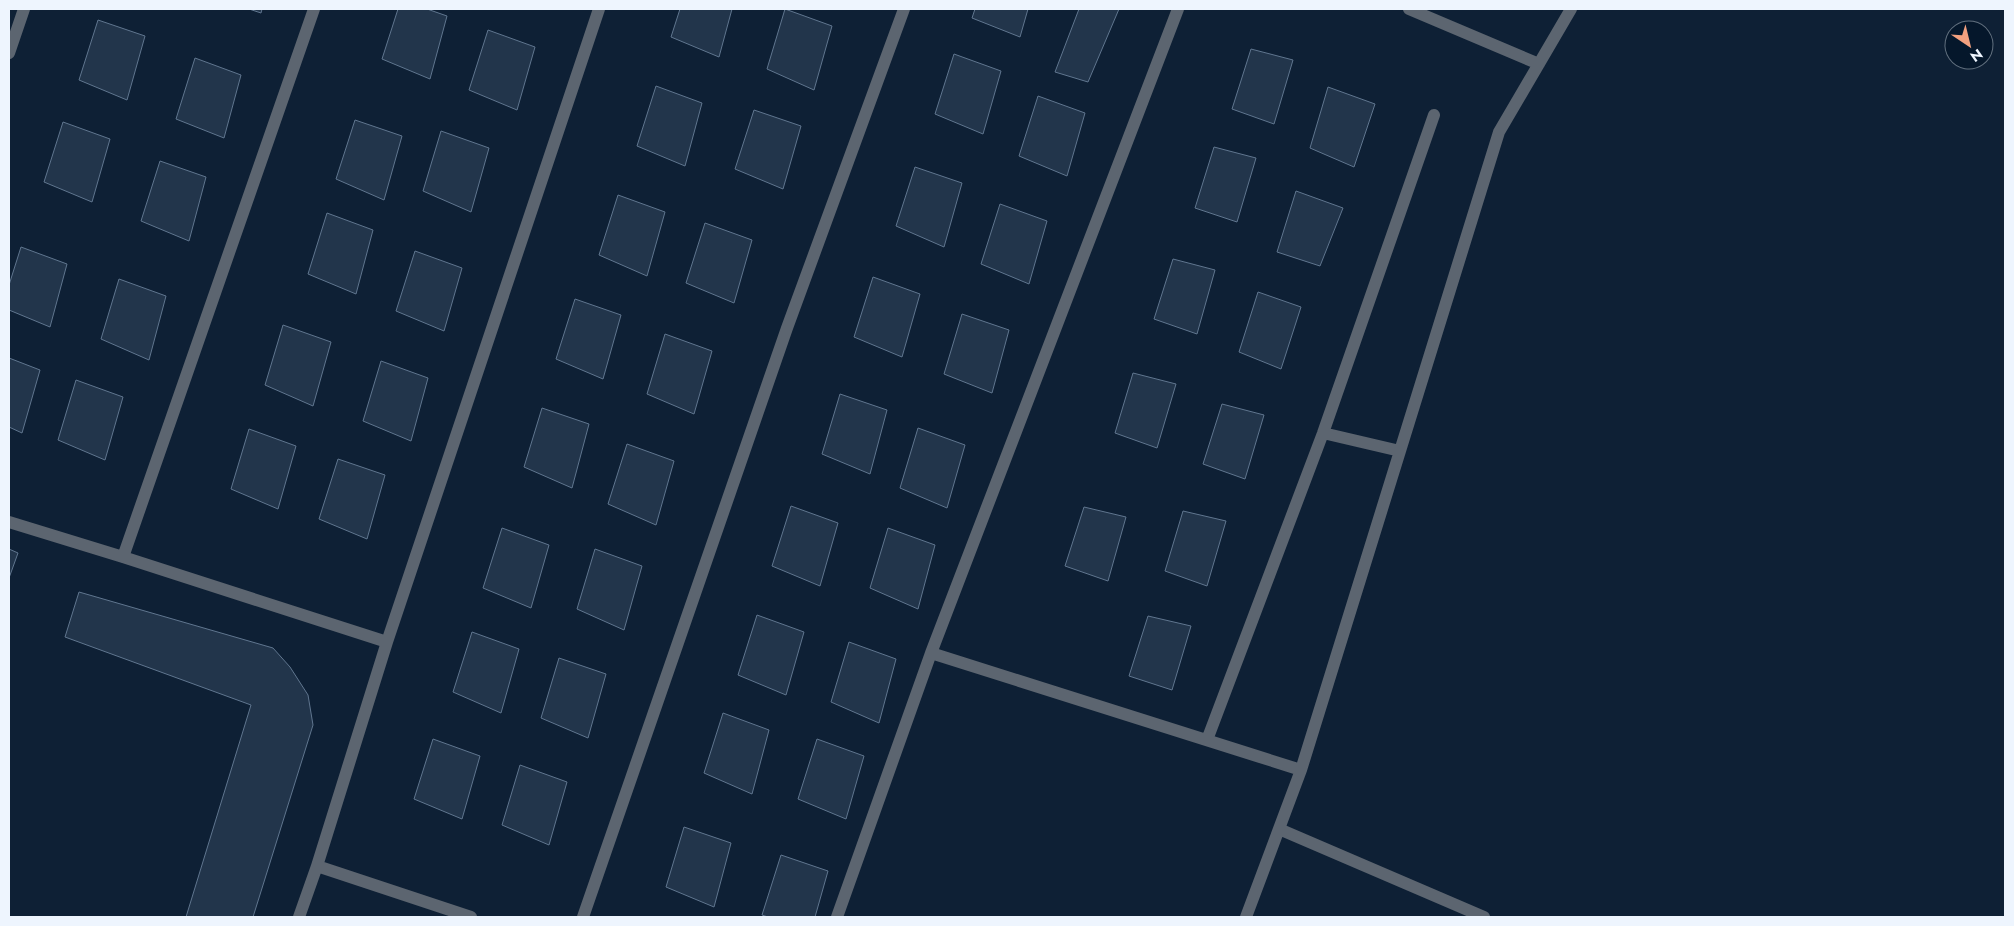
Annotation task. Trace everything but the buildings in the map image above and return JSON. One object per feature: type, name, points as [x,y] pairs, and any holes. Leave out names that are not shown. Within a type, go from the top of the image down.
[{"type":"street","points":[[9,53],[24,9]]},
{"type":"street","points":[[123,556],[314,9]]},
{"type":"street","points":[[299,917],[317,866],[387,642],[599,9]]},
{"type":"street","points":[[583,917],[787,328],[904,9]]},
{"type":"street","points":[[837,917],[931,653],[1178,9]]},
{"type":"street","points":[[1409,9],[1538,64]]},
{"type":"street","points":[[1246,917],[1301,770],[1499,132],[1571,9]]},
{"type":"street","points":[[1207,740],[1323,433],[1434,115]]},
{"type":"street","points":[[1323,433],[1400,451]]},
{"type":"street","points":[[9,522],[123,556],[387,642]]},
{"type":"street","points":[[931,653],[1301,770]]},
{"type":"street","points":[[1279,829],[1484,917]]},
{"type":"street","points":[[317,866],[472,917]]}]
